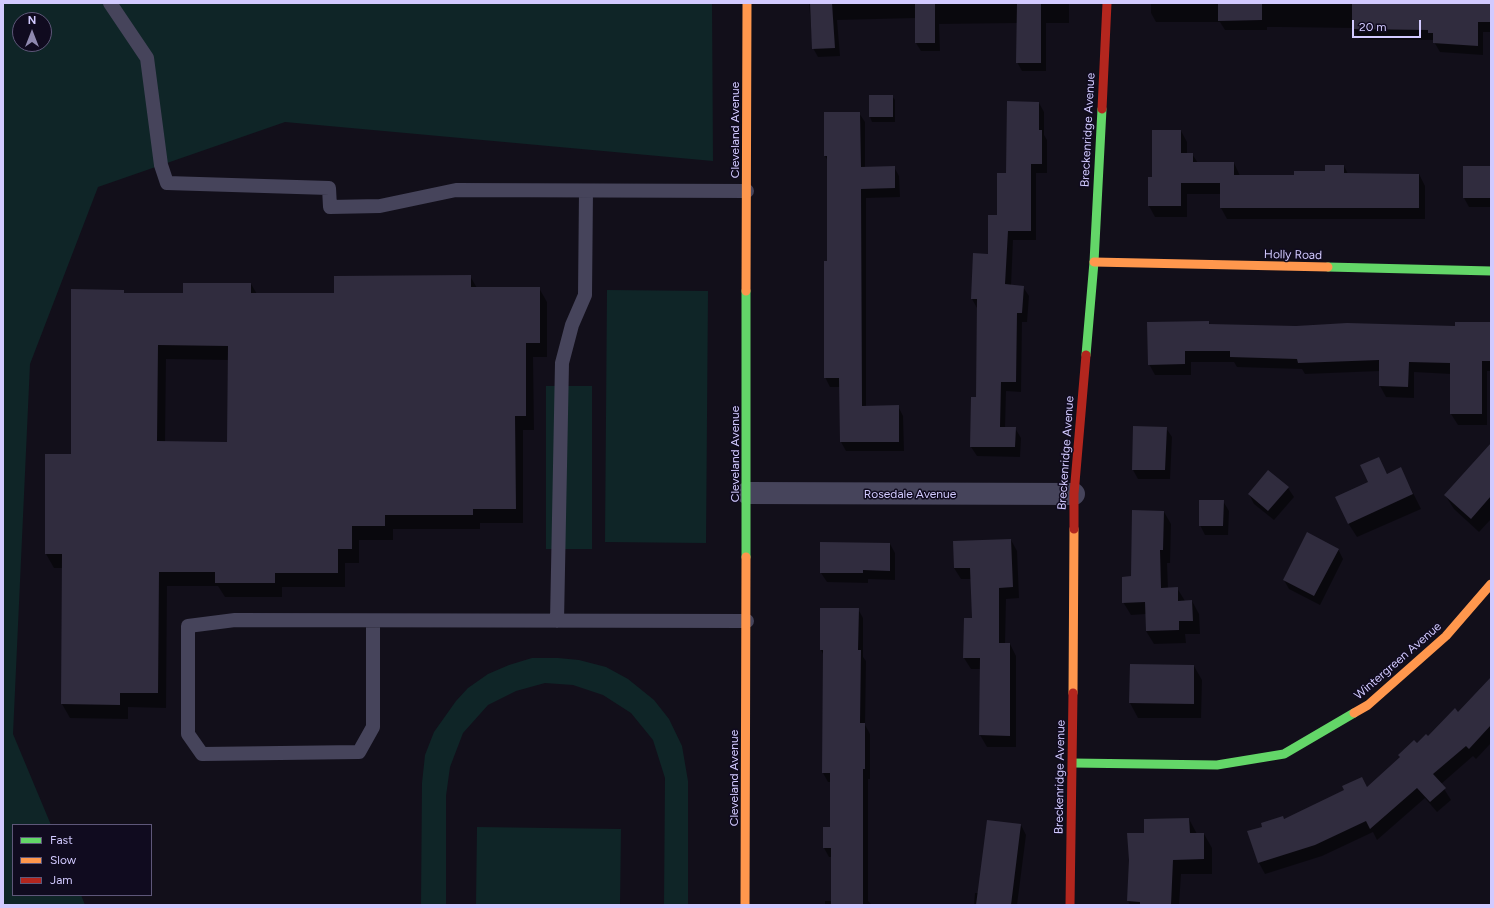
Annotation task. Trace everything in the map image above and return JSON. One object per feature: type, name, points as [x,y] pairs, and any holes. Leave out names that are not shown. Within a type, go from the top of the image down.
[{"type":"street","name":"Cleveland Avenue","points":[[745,905],[747,3]]},
{"type":"street","name":"Breckenridge Avenue","points":[[1070,905],[1073,763],[1074,494],[1094,262],[1107,3]]},
{"type":"street","name":"Holly Road","points":[[1094,262],[1491,271]]},
{"type":"street","name":"Rosedale Avenue","points":[[747,493],[1074,494]]},
{"type":"street","name":"Wintergreen Avenue","points":[[1073,763],[1217,765],[1284,754],[1368,705],[1446,636],[1491,584]]},
{"type":"lane","points":[[110,3],[147,58],[161,165],[167,183],[329,188],[330,207],[380,206],[456,190],[747,191]]},
{"type":"lane","points":[[556,621],[562,363],[572,325],[585,295],[586,191]]},
{"type":"lane","points":[[373,621],[373,727],[359,752],[202,754],[188,734],[188,626],[235,620],[746,621]]},
{"type":"green space","points":[[3,3],[712,3],[713,161],[285,122],[98,187],[30,364],[13,734],[51,824],[12,824],[12,896],[81,896],[85,905],[3,905]]},
{"type":"green space","points":[[607,290],[708,291],[706,543],[605,542]]},
{"type":"green space","points":[[546,386],[592,386],[592,549],[546,549]]},
{"type":"green space","points":[[532,658],[579,660],[606,667],[628,679],[654,700],[669,719],[682,746],[688,781],[688,905],[664,905],[665,778],[653,740],[631,713],[603,695],[573,685],[545,683],[516,691],[488,705],[463,733],[450,767],[446,796],[446,905],[421,905],[422,783],[425,755],[434,732],[456,701],[468,688],[488,674],[509,665]]},
{"type":"green space","points":[[477,827],[621,829],[620,905],[476,905]]},
{"type":"building","points":[[810,3],[832,3],[835,48],[812,49]]},
{"type":"building","points":[[915,3],[935,3],[935,43],[915,43]]},
{"type":"building","points":[[1017,3],[1041,3],[1041,63],[1016,63]]},
{"type":"building","points":[[1218,3],[1262,3],[1262,20],[1218,21]]},
{"type":"building","points":[[1352,3],[1491,3],[1491,22],[1478,22],[1478,46],[1433,43],[1433,33],[1428,33],[1428,30],[1352,29]]},
{"type":"building","points":[[869,95],[893,95],[893,117],[869,117]]},
{"type":"building","points":[[1007,101],[1039,102],[1039,130],[1042,130],[1042,164],[1031,164],[1031,231],[1008,231],[1005,284],[1024,286],[1022,313],[1017,313],[1016,382],[1001,382],[1000,427],[1016,427],[1015,447],[970,447],[971,397],[976,397],[977,299],[971,299],[973,253],[988,254],[988,215],[997,215],[997,173],[1006,173]]},
{"type":"building","points":[[824,112],[860,112],[861,167],[895,166],[895,188],[861,189],[862,406],[899,405],[899,442],[840,442],[839,378],[824,378],[824,261],[827,261],[827,156],[824,156]]},
{"type":"building","points":[[1152,130],[1181,130],[1181,153],[1193,153],[1193,162],[1234,162],[1234,175],[1294,175],[1294,171],[1325,171],[1325,165],[1344,165],[1344,173],[1419,174],[1419,208],[1220,208],[1220,183],[1181,183],[1181,206],[1148,206],[1148,177],[1152,177]]},
{"type":"building","points":[[1463,166],[1491,166],[1491,198],[1463,198]]},
{"type":"building","points":[[471,275],[471,287],[540,287],[540,343],[526,343],[526,416],[515,416],[516,509],[473,509],[473,515],[385,515],[385,526],[352,526],[352,549],[338,549],[338,573],[275,573],[275,583],[215,583],[215,572],[159,572],[158,693],[120,693],[120,705],[61,704],[62,554],[45,554],[45,454],[71,454],[71,289],[124,290],[124,293],[183,293],[183,283],[251,283],[251,293],[334,293],[334,276]],"holes":[[[158,345],[228,346],[227,442],[157,441]]]},
{"type":"building","points":[[1209,321],[1209,324],[1296,326],[1347,323],[1455,326],[1455,322],[1491,322],[1491,361],[1482,361],[1482,414],[1450,414],[1450,363],[1409,362],[1408,387],[1379,386],[1379,360],[1298,363],[1297,359],[1230,357],[1230,351],[1185,351],[1185,364],[1148,365],[1147,322]]},
{"type":"building","points":[[1133,426],[1167,427],[1165,470],[1132,470]]},
{"type":"building","points":[[1491,443],[1491,496],[1471,519],[1444,495]]},
{"type":"building","points":[[1379,457],[1387,474],[1401,467],[1413,494],[1348,524],[1335,497],[1368,482],[1360,465]]},
{"type":"building","points":[[1268,470],[1289,487],[1268,511],[1248,494]]},
{"type":"building","points":[[1199,500],[1224,500],[1223,526],[1199,526]]},
{"type":"building","points":[[1132,510],[1164,511],[1163,550],[1160,550],[1161,588],[1178,587],[1178,601],[1192,600],[1193,621],[1179,621],[1179,630],[1146,631],[1145,602],[1122,603],[1122,577],[1131,576]]},
{"type":"building","points":[[1307,532],[1339,549],[1314,596],[1283,580]]},
{"type":"building","points":[[1011,539],[1013,587],[999,588],[999,643],[1010,643],[1010,736],[979,735],[980,658],[963,658],[964,618],[972,618],[970,568],[954,568],[953,541]]},
{"type":"building","points":[[820,542],[890,543],[890,571],[863,570],[863,573],[820,573]]},
{"type":"building","points":[[820,608],[859,608],[858,650],[861,650],[860,723],[865,723],[865,769],[863,769],[863,905],[831,905],[831,848],[823,848],[823,827],[830,827],[830,773],[822,773],[823,650],[820,650]]},
{"type":"building","points":[[1130,664],[1194,665],[1194,704],[1129,703]]},
{"type":"building","points":[[1491,677],[1491,725],[1469,749],[1466,746],[1433,774],[1446,788],[1430,802],[1417,788],[1370,829],[1366,821],[1315,845],[1258,863],[1247,831],[1262,827],[1261,823],[1283,816],[1284,819],[1344,790],[1342,786],[1362,777],[1367,787],[1400,757],[1398,755],[1414,740],[1417,743],[1426,734],[1428,736],[1455,708],[1458,712]]},
{"type":"building","points":[[1189,818],[1190,833],[1204,833],[1204,859],[1173,860],[1171,905],[1140,905],[1140,902],[1127,901],[1129,860],[1127,833],[1144,833],[1144,819]]},
{"type":"building","points":[[987,820],[1021,824],[1011,905],[976,905]]},
{"type":"traffic: fast","points":[[1086,355],[1094,262],[1102,109]]},
{"type":"traffic: fast","points":[[1328,267],[1491,271]]},
{"type":"traffic: fast","points":[[746,291],[746,557]]},
{"type":"traffic: fast","points":[[1073,763],[1217,765],[1284,754],[1354,713]]},
{"type":"traffic: slow","points":[[746,291],[747,3]]},
{"type":"traffic: slow","points":[[1094,262],[1328,267]]},
{"type":"traffic: slow","points":[[1073,693],[1074,529]]},
{"type":"traffic: slow","points":[[745,905],[746,557]]},
{"type":"traffic: slow","points":[[1354,713],[1368,705],[1446,636],[1491,584]]},
{"type":"traffic: jam","points":[[1102,109],[1107,3]]},
{"type":"traffic: jam","points":[[1074,529],[1074,494],[1086,355]]},
{"type":"traffic: jam","points":[[1070,905],[1073,693]]}]
